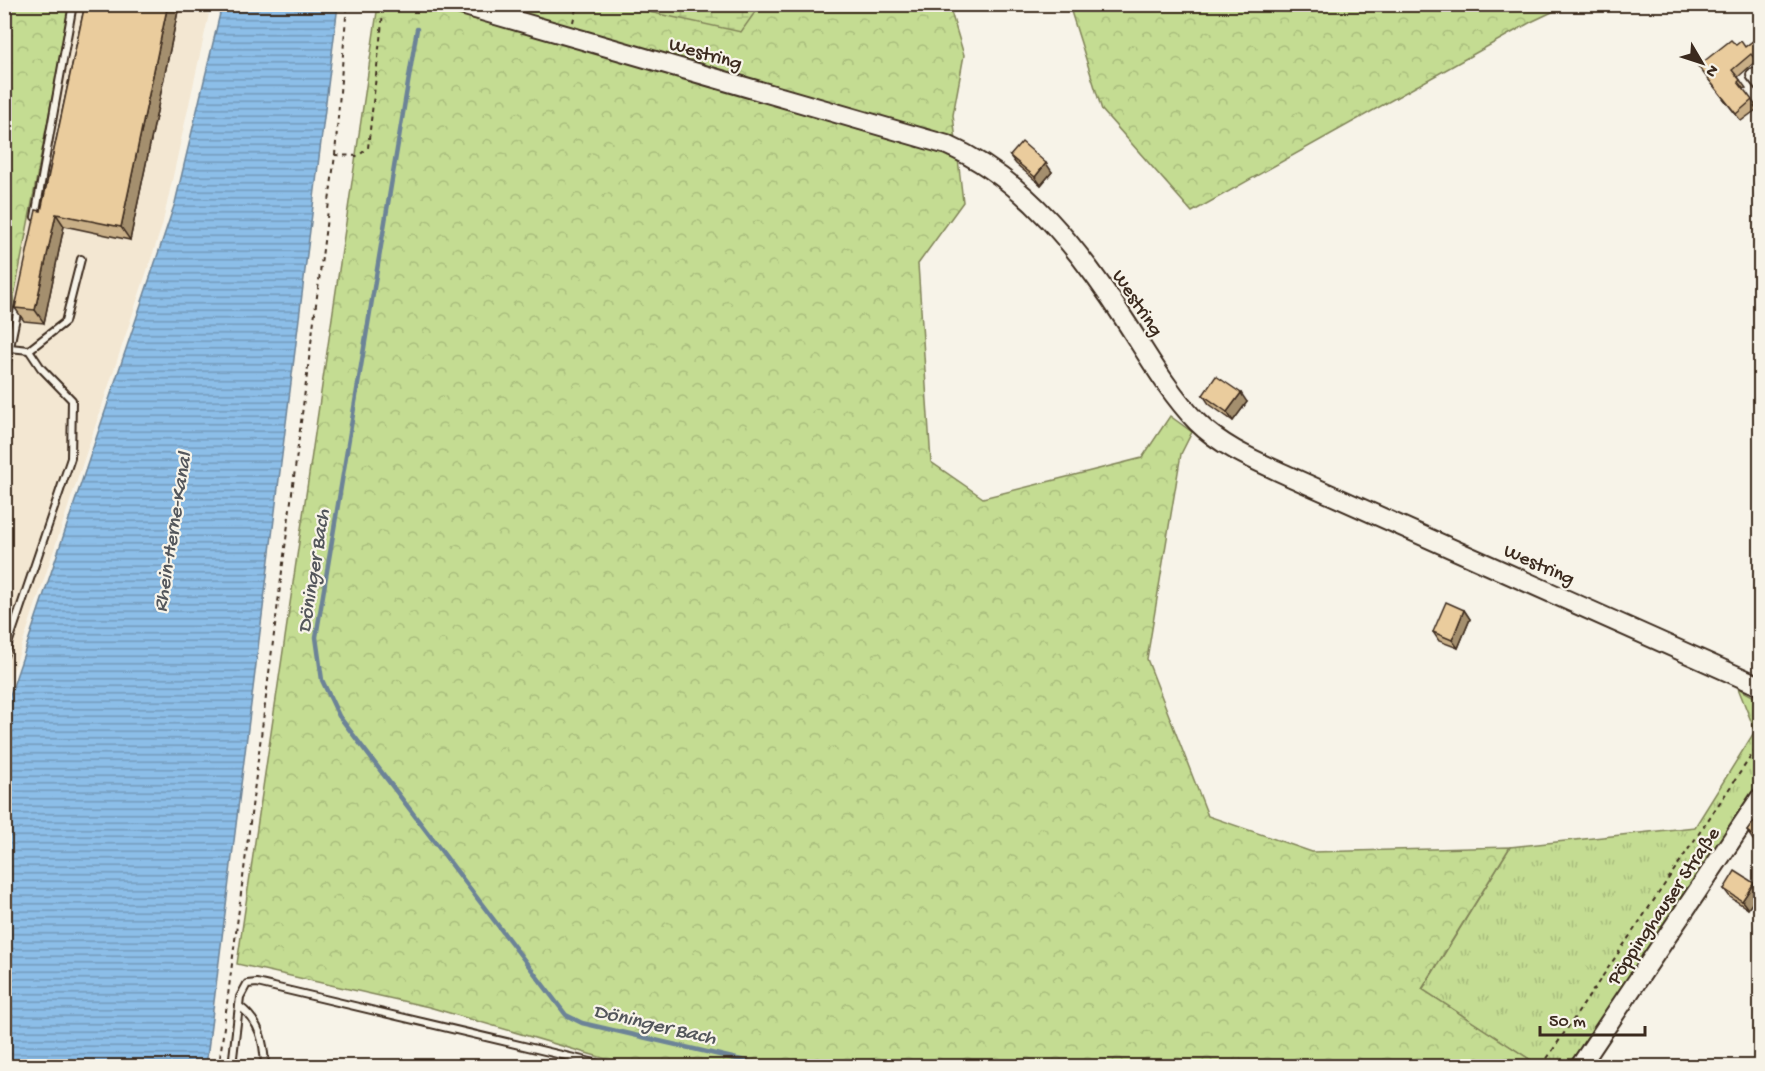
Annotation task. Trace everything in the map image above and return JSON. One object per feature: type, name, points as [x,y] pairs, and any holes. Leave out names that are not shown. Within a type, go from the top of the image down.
[{"type":"main road","name":"Westring","points":[[458,4],[948,145],[970,155],[984,163],[1033,205],[1079,255],[1175,396],[1197,422],[1213,436],[1236,451],[1291,477],[1761,686]]},
{"type":"main road","name":"Pöppinghauser Straße","points":[[1580,1066],[1761,798]]},
{"type":"lane","points":[[35,221],[73,4]]},
{"type":"lane","points":[[10,348],[29,350],[65,322],[81,260]]},
{"type":"lane","points":[[4,376],[21,290]]},
{"type":"lane","points":[[4,656],[71,458],[72,400],[41,368],[29,350]]},
{"type":"lane","points":[[232,1066],[240,997],[247,984],[274,985],[608,1066]]},
{"type":"lane","points":[[240,1006],[259,1028],[265,1049],[265,1066]]},
{"type":"path","points":[[219,1066],[336,155],[347,4]]},
{"type":"path","points":[[336,155],[358,156],[368,148],[384,4]]},
{"type":"path","points":[[1542,1066],[1761,743]]},
{"type":"shaded area","points":[[176,4],[209,14],[162,226],[5,696],[5,343],[70,5]]},
{"type":"green space","points":[[5,5],[70,5],[5,343]]},
{"type":"green space","points":[[378,5],[949,5],[964,55],[953,115],[963,202],[918,264],[931,462],[983,498],[1142,458],[1170,416],[1192,432],[1181,454],[1147,659],[1208,816],[1312,852],[1510,847],[1422,989],[1540,1066],[630,1066],[429,1007],[237,964]]},
{"type":"green space","points":[[617,5],[760,5],[741,32]]},
{"type":"green space","points":[[1069,5],[1567,5],[1531,22],[1192,212],[1102,110]]},
{"type":"green space","points":[[1738,688],[1760,700],[1760,785],[1573,1066],[1540,1066],[1422,990],[1510,847],[1695,827],[1755,731]]},
{"type":"water","name":"Rhein-Herne-Kanal","points":[[222,5],[338,5],[206,1066],[5,1066],[5,710],[175,203]]},
{"type":"building","points":[[85,4],[168,4],[121,227],[56,214],[35,310],[15,308],[36,210],[41,211]]},
{"type":"building","points":[[1761,35],[1761,65],[1751,54],[1732,70],[1752,100],[1736,114],[1698,66],[1731,40],[1736,45],[1741,41],[1745,47]]},
{"type":"building","points":[[1761,102],[1761,115],[1754,107]]},
{"type":"building","points":[[1022,142],[1046,163],[1035,177],[1010,156]]},
{"type":"building","points":[[1216,376],[1241,393],[1227,412],[1203,395]]},
{"type":"building","points":[[1446,602],[1464,610],[1452,640],[1433,632]]},
{"type":"building","points":[[1761,812],[1761,841],[1747,831]]},
{"type":"building","points":[[1735,871],[1754,883],[1742,901],[1724,889]]},
{"type":"waterway","name":"Döninger Bach","points":[[417,29],[316,637],[322,680],[339,716],[566,1015],[582,1023],[767,1066]]}]
